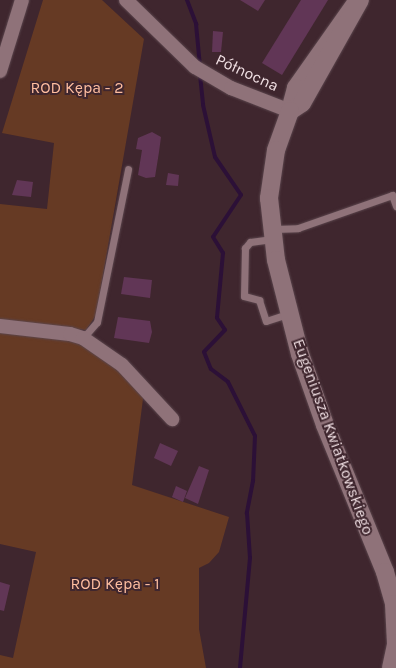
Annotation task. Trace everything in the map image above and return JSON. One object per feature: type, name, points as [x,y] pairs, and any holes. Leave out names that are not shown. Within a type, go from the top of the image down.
[{"type":"street","points":[[0,71],[22,0]]},
{"type":"street","name":"Północna","points":[[126,0],[195,67],[208,76],[290,111]]},
{"type":"street","name":"Eugeniusza Kwiatkowskiego","points":[[359,0],[296,88],[271,176],[268,198],[272,234],[288,314],[325,425],[386,572],[394,604],[396,644],[391,668]]},
{"type":"street","points":[[0,326],[70,334],[83,338],[122,365],[172,419]]},
{"type":"lane","points":[[83,338],[97,322],[128,169]]},
{"type":"lane","points":[[288,314],[266,321],[259,300],[244,296],[245,248],[250,242],[272,234],[298,228],[392,195],[396,206]]},
{"type":"green space","name":"ROD Kępa - 2","points":[[43,0],[102,0],[144,39],[96,315],[86,330],[0,321],[0,204],[47,209],[54,143],[2,133]]},
{"type":"green space","name":"ROD Kępa - 1","points":[[0,331],[78,339],[126,376],[144,391],[132,485],[229,517],[219,552],[209,563],[199,568],[199,629],[206,668],[0,668],[0,655],[13,658],[36,552],[0,544]]},
{"type":"building","points":[[240,0],[265,0],[258,11]]},
{"type":"building","points":[[301,0],[328,0],[282,75],[262,63]]},
{"type":"building","points":[[213,31],[223,32],[221,52],[212,52]]},
{"type":"building","points":[[152,132],[161,137],[155,177],[146,178],[138,175],[142,150],[136,149],[138,138]]},
{"type":"building","points":[[168,173],[179,175],[178,186],[166,185]]},
{"type":"building","points":[[17,180],[33,182],[31,197],[12,195]]},
{"type":"building","points":[[124,277],[152,280],[150,298],[121,294]]},
{"type":"building","points":[[118,317],[150,321],[152,332],[149,343],[114,338]]},
{"type":"building","points":[[160,443],[178,451],[171,466],[154,458]]},
{"type":"building","points":[[199,466],[209,470],[198,504],[185,498]]},
{"type":"building","points":[[176,486],[187,491],[183,502],[172,497]]},
{"type":"building","points":[[0,582],[10,585],[4,611],[0,610]]},
{"type":"waterway","points":[[187,0],[196,24],[200,66]]},
{"type":"waterway","points":[[200,75],[203,105],[215,157],[241,195],[213,237],[223,253],[217,318],[225,330],[204,352],[211,369],[228,382],[255,436],[253,481],[247,513],[250,558],[240,668]]}]
